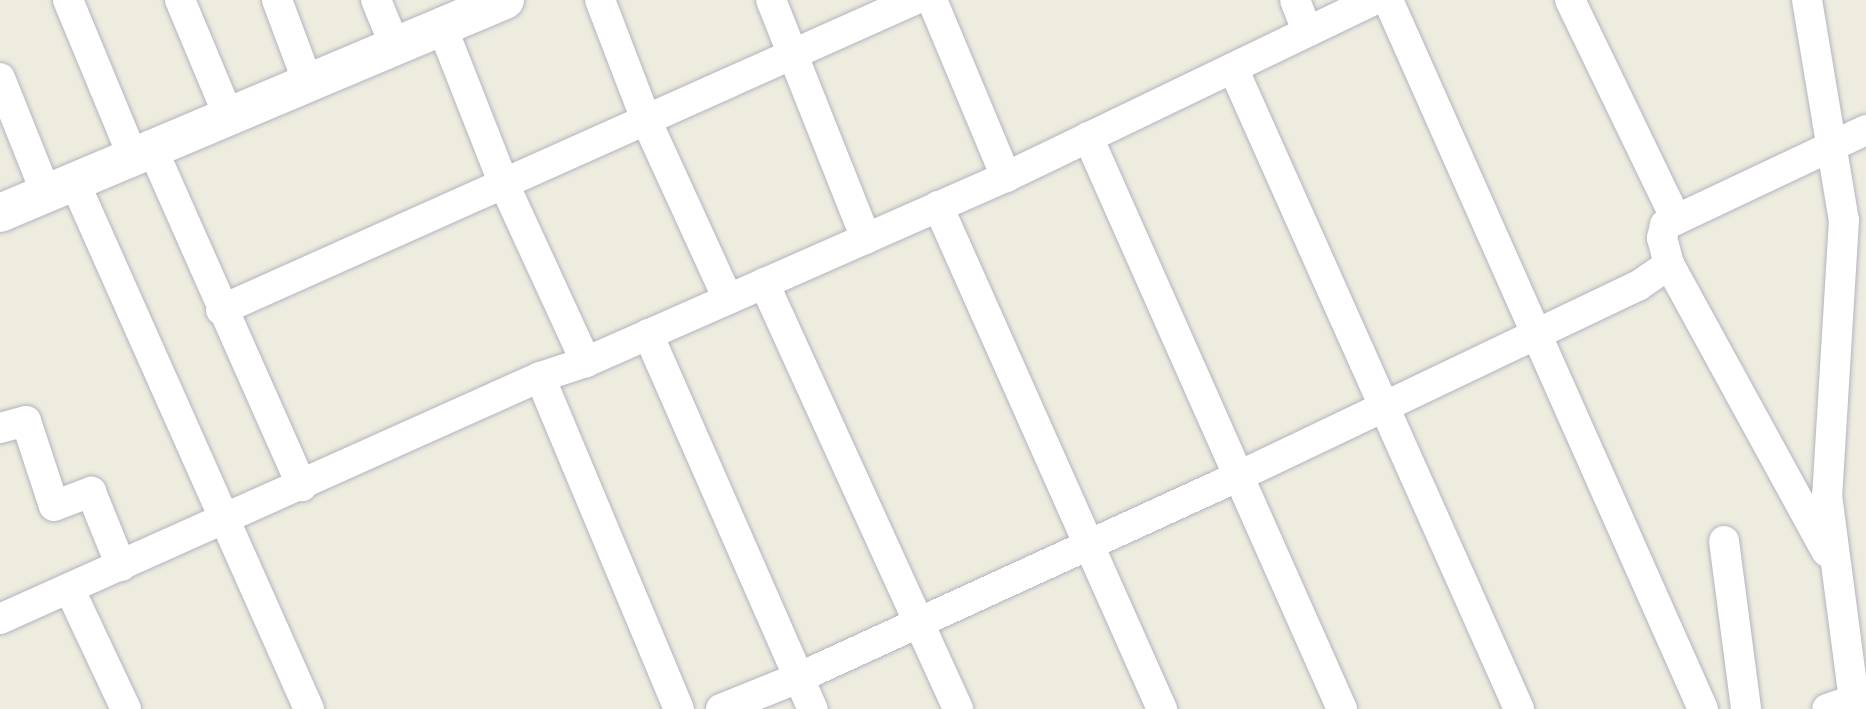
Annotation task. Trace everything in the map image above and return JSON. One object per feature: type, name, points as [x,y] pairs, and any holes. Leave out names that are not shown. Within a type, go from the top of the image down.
[{"type":"main road","points":[[0,213],[442,26],[488,3]]},
{"type":"street","points":[[68,0],[221,310],[302,486]]},
{"type":"street","points":[[180,0],[229,117]]},
{"type":"street","points":[[277,0],[307,83]]},
{"type":"street","points":[[376,0],[395,46]]},
{"type":"street","points":[[600,0],[646,120],[728,299]]},
{"type":"street","points":[[771,0],[866,239]]},
{"type":"street","points":[[221,310],[914,0]]},
{"type":"street","points":[[932,0],[1006,177]]},
{"type":"street","points":[[1295,0],[1307,32]]},
{"type":"street","points":[[1570,0],[1676,219]]},
{"type":"street","points":[[1807,0],[1829,150],[1844,220],[1827,495],[1835,567],[1859,678],[1854,700],[1827,709]]},
{"type":"street","points":[[0,619],[302,486],[540,377],[586,362],[1006,177],[1370,2],[1536,335],[1703,709]]},
{"type":"street","points":[[442,26],[504,184],[586,362]]},
{"type":"street","points":[[1233,68],[1519,709]]},
{"type":"street","points":[[0,78],[60,187],[223,521],[309,709]]},
{"type":"street","points":[[1835,567],[1669,264],[1662,238],[1665,225],[1676,219],[1829,150],[1866,130]]},
{"type":"street","points":[[1088,137],[1342,709]]},
{"type":"street","points":[[939,206],[1162,709]]},
{"type":"street","points":[[721,709],[798,678],[1239,476],[1638,286],[1669,264]]},
{"type":"street","points":[[765,283],[958,709]]},
{"type":"street","points":[[648,334],[813,709]]},
{"type":"street","points":[[540,377],[679,709]]},
{"type":"street","points":[[0,428],[26,421],[54,506],[91,492],[121,566]]},
{"type":"street","points":[[1724,541],[1746,709]]},
{"type":"street","points":[[69,588],[126,709]]}]
